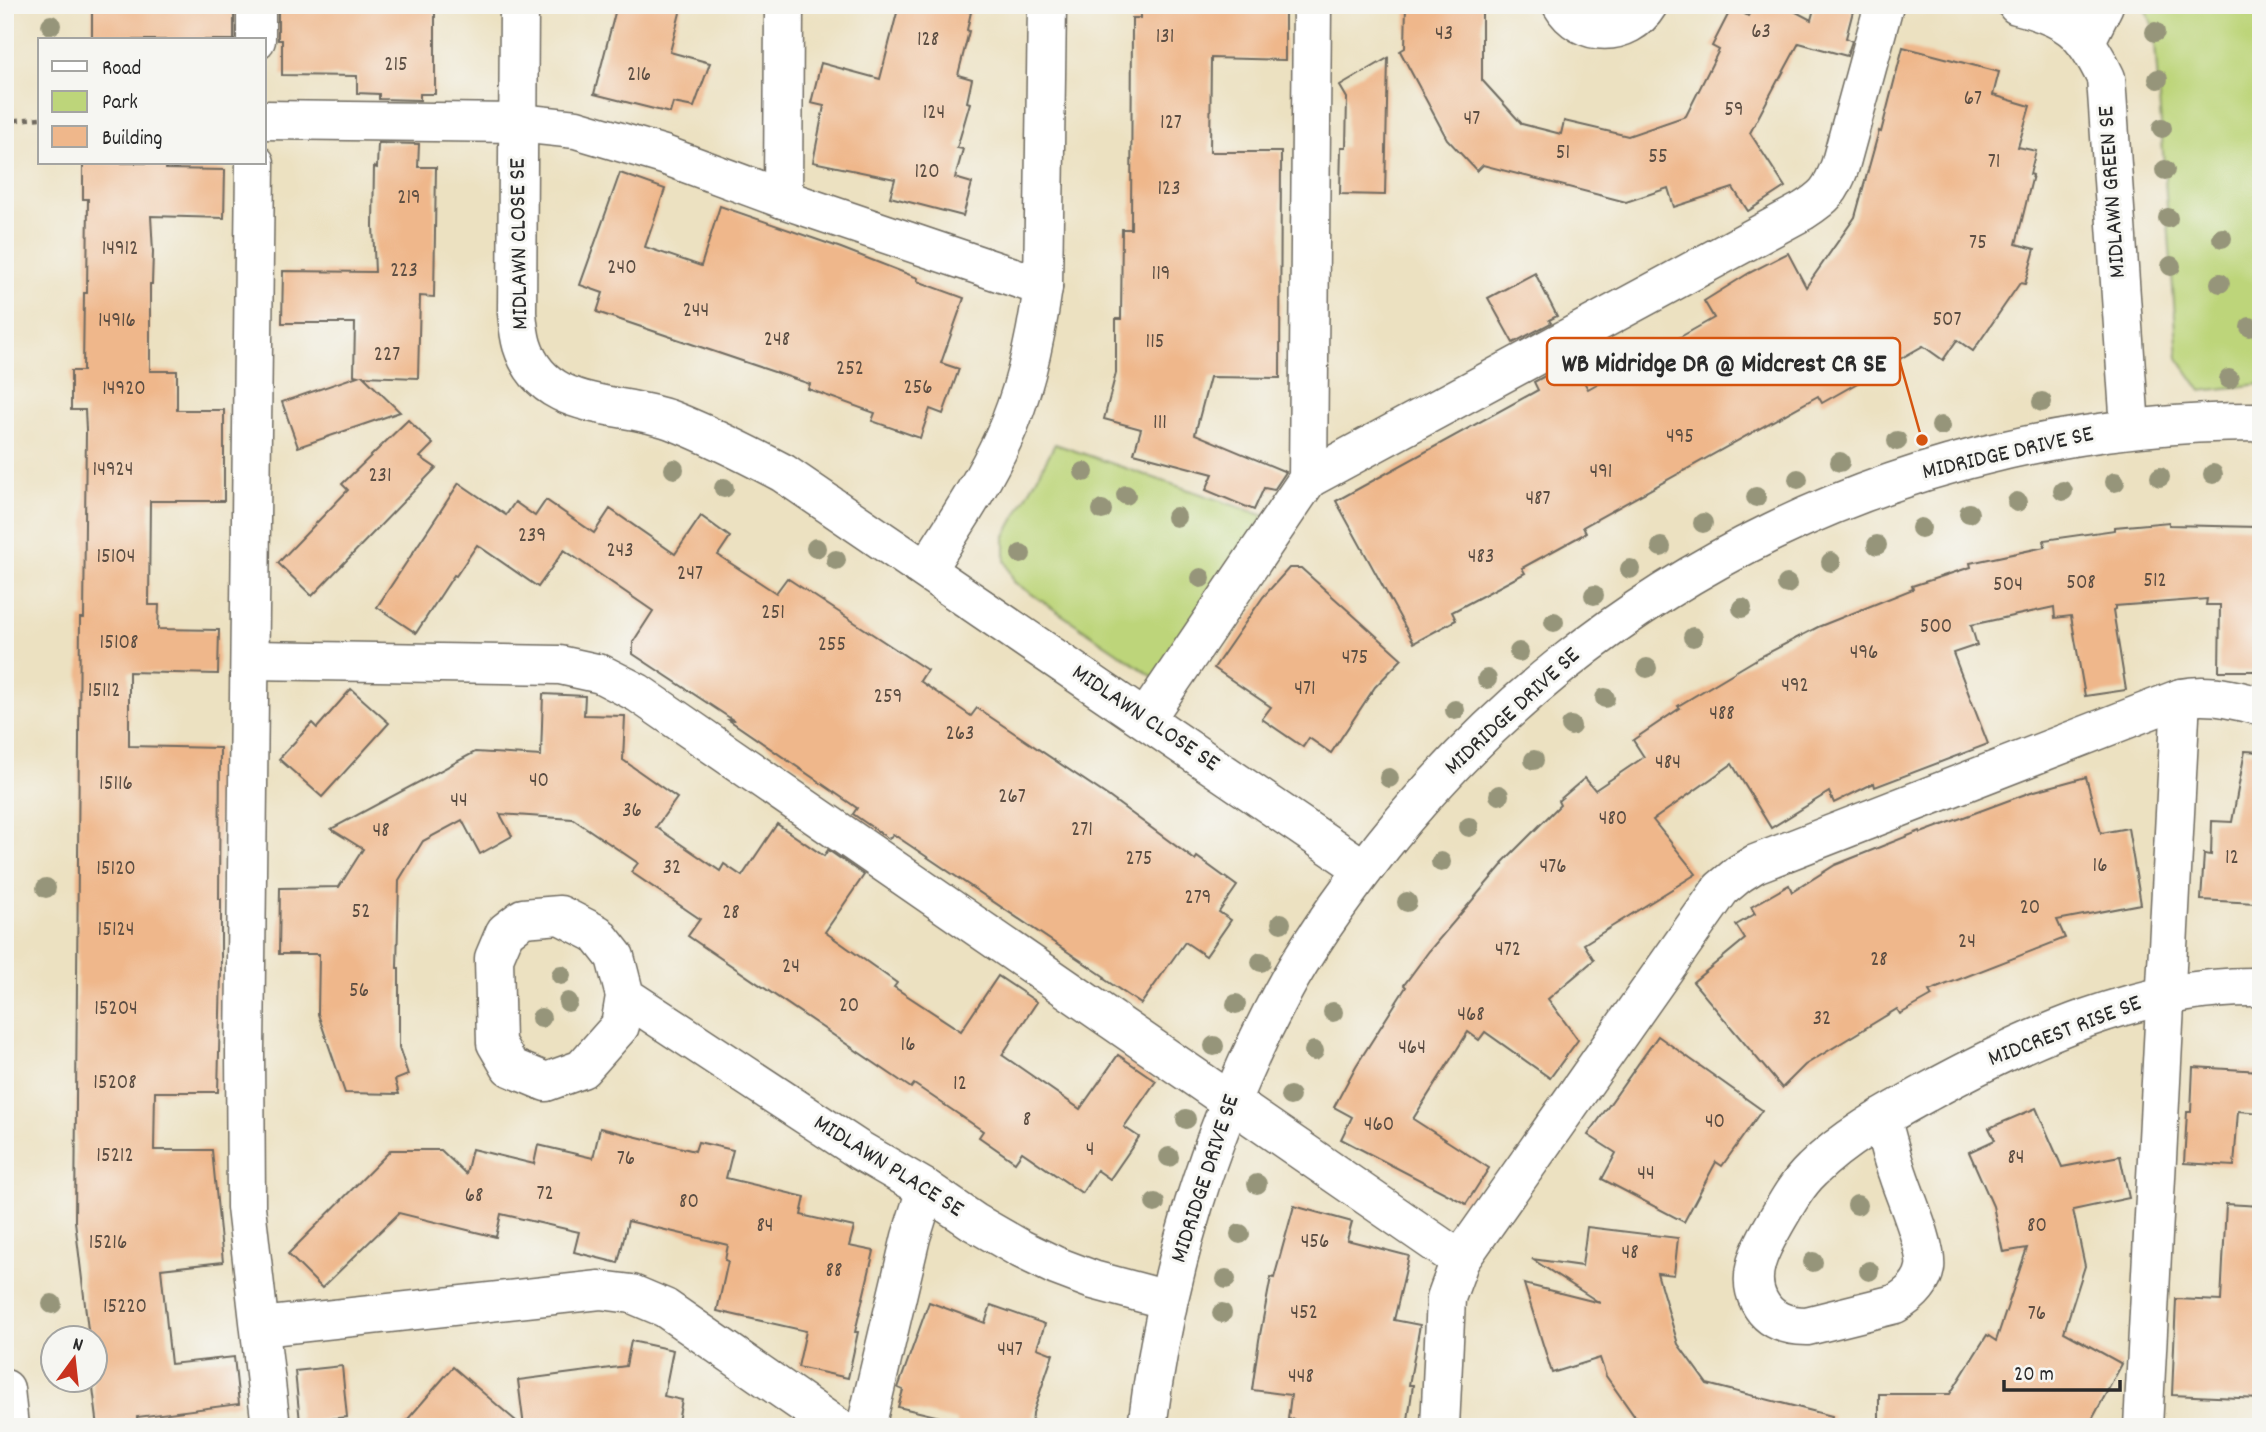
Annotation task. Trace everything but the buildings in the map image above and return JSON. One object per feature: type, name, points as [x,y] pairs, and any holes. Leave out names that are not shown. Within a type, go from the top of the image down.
[{"type":"street","points":[[256,5],[256,38]]},
{"type":"street","name":"MIDLAWN CLOSE SE","points":[[519,5],[517,313],[522,344],[530,364],[547,384],[573,399],[622,407],[670,420],[728,444],[783,473],[1364,869]]},
{"type":"street","points":[[783,199],[785,5]]},
{"type":"street","points":[[926,570],[975,492],[1004,437],[1030,358],[1043,288],[1047,5]]},
{"type":"street","points":[[1308,479],[1312,5]]},
{"type":"street","points":[[1562,5],[1573,19],[1599,31],[1629,25],[1642,14],[1647,5]]},
{"type":"street","points":[[1146,718],[1308,479],[1823,198],[1835,181],[1840,166],[1884,5]]},
{"type":"street","name":"MIDLAWN GREEN SE","points":[[2017,5],[2048,13],[2069,25],[2086,41],[2106,78],[2130,428]]},
{"type":"street","points":[[2086,41],[2104,5]]},
{"type":"street","points":[[266,120],[519,123],[576,129],[664,155],[783,199],[1043,288]]},
{"type":"street","points":[[255,164],[245,1052],[246,1206],[271,1427]]},
{"type":"street","name":"MIDRIDGE DRIVE SE","points":[[1147,1427],[1155,1360],[1168,1300],[1184,1235],[1208,1157],[1230,1101],[1283,990],[1326,922],[1404,819],[1458,759],[1517,702],[1587,644],[1636,609],[1754,540],[1819,509],[1912,475],[2001,450],[2076,435],[2213,422],[2261,422]]},
{"type":"street","points":[[251,660],[560,665],[601,674],[638,693],[1460,1260]]},
{"type":"street","points":[[1440,1427],[1446,1298],[1460,1260],[1721,889],[1755,864],[2181,698],[2198,695],[2222,697],[2261,706]]},
{"type":"street","points":[[2143,1427],[2181,698]]},
{"type":"street","name":"MIDCREST RISE SE","points":[[1881,1118],[1900,1183],[1922,1242],[1925,1267],[1921,1279],[1906,1298],[1895,1304],[1807,1326],[1781,1323],[1761,1306],[1755,1293],[1753,1280],[1761,1248],[1810,1172],[1833,1151],[1881,1118],[1979,1064],[2095,1015],[2166,995],[2261,986]]},
{"type":"street","name":"MIDLAWN PLACE SE","points":[[625,996],[974,1222],[1056,1266],[1093,1280],[1168,1300]]},
{"type":"street","points":[[866,1427],[911,1237],[926,1189]]},
{"type":"street","points":[[261,1327],[600,1290],[632,1294],[665,1308],[837,1427]]},
{"type":"street","points":[[5,1389],[9,1427]]},
{"type":"path","points":[[5,121],[38,118]]},
{"type":"green space","points":[[2145,5],[2261,5],[2261,384],[2201,391],[2178,358],[2154,30]]},
{"type":"green space","points":[[1055,444],[1265,516],[1158,680],[1014,582],[1005,561],[1005,536]]},
{"type":"place","name":"WB Midridge DR @ Midcrest CR SE","points":[[1922,440]]}]
